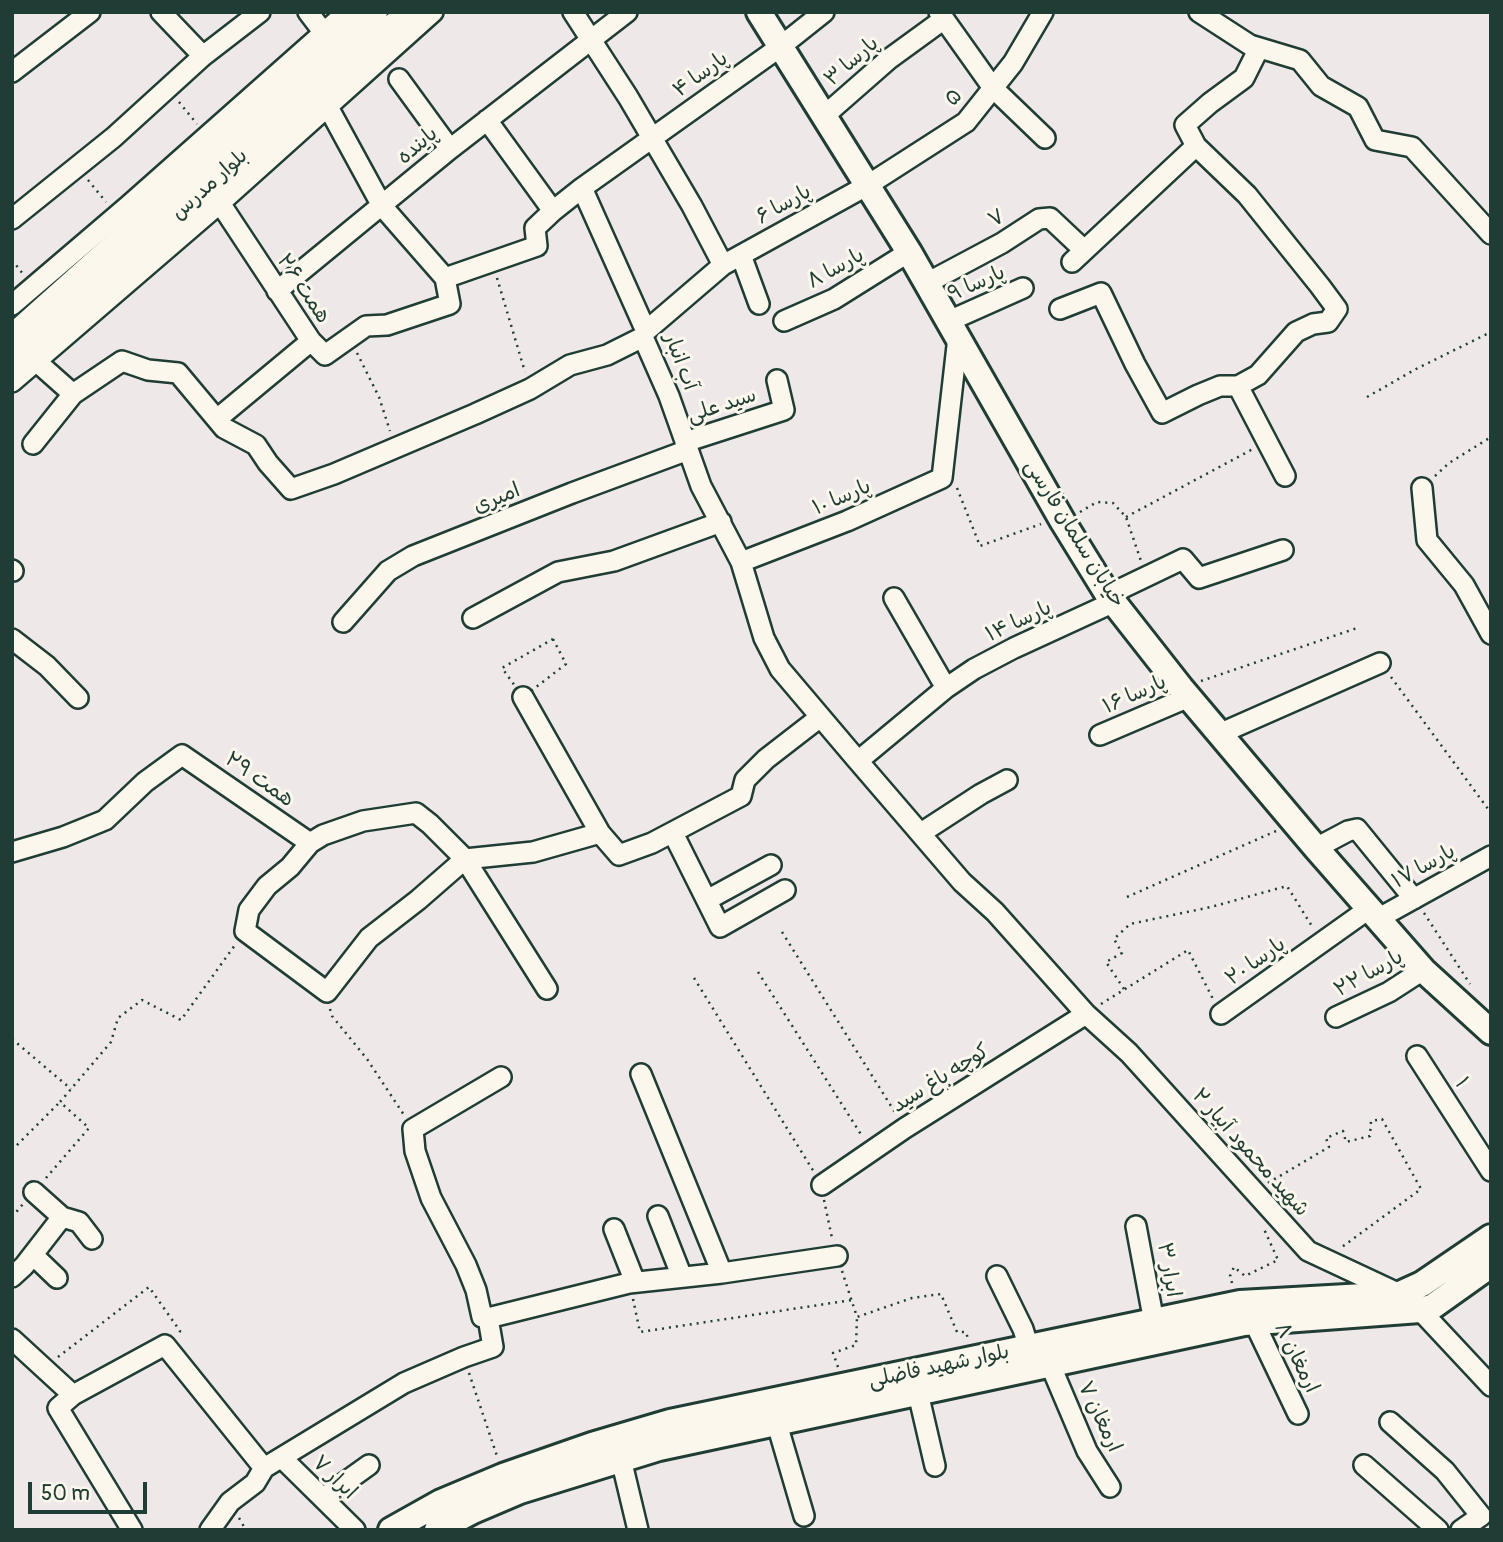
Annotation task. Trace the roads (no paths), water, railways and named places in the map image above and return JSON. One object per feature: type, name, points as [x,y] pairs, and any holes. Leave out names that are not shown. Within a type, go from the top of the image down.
[{"type":"main road","name":"بلوار مدرس","points":[[12,337],[375,12]]},
{"type":"main road","name":"بلوار مدرس","points":[[24,361],[350,62],[410,12]]},
{"type":"main road","name":"خیابان سلمان فارسی","points":[[759,12],[909,252],[1062,519],[1111,598],[1219,734],[1423,970],[1491,1031]]},
{"type":"main road","name":"بلوار شهید فاضلی","points":[[1293,1310],[1400,1293],[1422,1284],[1491,1237]]},
{"type":"main road","name":"بلوار شهید فاضلی","points":[[443,1518],[503,1476],[592,1445],[670,1422],[1154,1322],[1247,1312],[1420,1310],[1432,1307],[1491,1265]]},
{"type":"main road","name":"بلوار شهید فاضلی","points":[[391,1530],[443,1518],[659,1448],[1050,1364],[1247,1312]]},
{"type":"street","points":[[12,72],[90,12]]},
{"type":"street","points":[[161,12],[203,56]]},
{"type":"street","points":[[12,219],[114,137],[203,56],[260,12]]},
{"type":"street","points":[[308,12],[324,33]]},
{"type":"street","points":[[12,305],[117,216],[347,12]]},
{"type":"street","points":[[12,382],[24,361],[220,203],[433,12]]},
{"type":"street","points":[[573,12],[692,206],[723,265]]},
{"type":"street","name":"پاینده","points":[[277,291],[450,149],[627,12]]},
{"type":"street","name":"پارسا ۴","points":[[445,278],[537,246],[535,228],[582,188],[780,47],[824,12]]},
{"type":"street","name":"۵","points":[[868,186],[966,122],[1013,63],[1043,12]]},
{"type":"street","points":[[1199,12],[1250,45],[1300,60],[1321,86],[1358,107],[1375,141],[1412,147],[1491,234]]},
{"type":"street","points":[[941,15],[993,88],[1045,138]]},
{"type":"street","name":"پارسا ۳","points":[[824,116],[941,15]]},
{"type":"street","points":[[1060,309],[1101,293],[1162,413],[1220,386],[1238,386],[1258,375],[1296,332],[1313,324],[1328,323],[1337,309],[1247,195],[1196,146],[1185,125],[1244,78],[1259,48]]},
{"type":"street","points":[[399,79],[450,149]]},
{"type":"street","points":[[328,107],[382,206],[445,278]]},
{"type":"street","points":[[487,120],[554,211]]},
{"type":"street","name":"۷","points":[[927,283],[1002,243],[1039,219],[1050,218],[1078,256],[1196,146]]},
{"type":"street","name":"پارسا ۶","points":[[216,419],[224,428],[256,445],[290,489],[334,474],[530,389],[569,365],[607,355],[645,334],[723,265],[868,186]]},
{"type":"street","name":"آب انبار","points":[[582,188],[645,334],[687,446]]},
{"type":"street","name":"همت ۲۶","points":[[220,203],[311,341],[325,355],[366,326],[387,325],[450,304],[445,278]]},
{"type":"street","name":"پارسا ۸","points":[[784,321],[834,299],[909,252]]},
{"type":"street","points":[[741,255],[759,304]]},
{"type":"street","name":"پارسا ۹","points":[[953,329],[1023,288]]},
{"type":"street","name":"پارسا ۱۰","points":[[741,562],[847,522],[942,478],[953,329]]},
{"type":"street","points":[[33,444],[73,394],[122,361],[148,370],[178,373],[216,419],[311,341]]},
{"type":"street","points":[[24,361],[73,394]]},
{"type":"street","name":"سید علی","points":[[687,446],[784,410],[777,380]]},
{"type":"street","points":[[1238,386],[1285,476]]},
{"type":"street","points":[[687,446],[701,486],[741,562]]},
{"type":"street","name":"امیری","points":[[343,622],[388,571],[413,556],[687,446]]},
{"type":"street","points":[[1422,488],[1427,540],[1464,585],[1491,634]]},
{"type":"street","points":[[473,618],[558,572],[614,561],[721,523]]},
{"type":"street","name":"پارسا ۱۴","points":[[858,761],[946,688],[1153,573],[1182,559],[1199,578],[1283,550]]},
{"type":"street","name":"شهید محمود آبیار ۲","points":[[741,562],[764,638],[780,669],[819,718],[962,882],[1022,939],[1086,1014],[1129,1053],[1308,1251],[1400,1293]]},
{"type":"street","points":[[894,598],[946,688]]},
{"type":"street","points":[[12,639],[47,666],[78,698]]},
{"type":"street","points":[[1219,734],[1380,663]]},
{"type":"street","name":"پارسا ۱۶","points":[[1100,735],[1185,693]]},
{"type":"street","points":[[523,698],[600,833],[619,855],[673,833],[741,796],[745,780],[765,759],[819,718]]},
{"type":"street","name":"همت ۲۹","points":[[12,852],[63,837],[105,820],[145,782],[183,755],[310,842]]},
{"type":"street","points":[[921,833],[1007,780]]},
{"type":"street","points":[[547,989],[465,859],[416,813],[363,821],[310,842],[290,867],[267,886],[249,910],[245,931],[327,992],[369,938],[465,859],[533,852],[600,833]]},
{"type":"street","points":[[1316,848],[1357,829],[1414,899]]},
{"type":"street","points":[[673,833],[720,927],[785,890]]},
{"type":"street","name":"پارسا ۱۷","points":[[1375,913],[1414,899],[1491,856]]},
{"type":"street","points":[[707,900],[771,865]]},
{"type":"street","name":"پارسا ۲۰","points":[[1221,1014],[1323,942],[1375,913]]},
{"type":"street","name":"پارسا ۲۲","points":[[1336,1017],[1389,992],[1423,970]]},
{"type":"street","name":"کوچه باغ سید","points":[[822,1185],[905,1128],[1086,1014]]},
{"type":"street","name":"۱","points":[[1417,1055],[1491,1171]]},
{"type":"street","points":[[641,1074],[722,1273]]},
{"type":"street","points":[[501,1077],[413,1129],[415,1151],[431,1198],[467,1265],[482,1317],[488,1318],[632,1283],[837,1256]]},
{"type":"street","points":[[34,1192],[61,1217],[79,1222],[92,1239]]},
{"type":"street","points":[[659,1216],[682,1277]]},
{"type":"street","points":[[12,1277],[33,1255],[61,1217]]},
{"type":"street","name":"ابرار ۳","points":[[1136,1226],[1154,1322]]},
{"type":"street","points":[[614,1229],[632,1283]]},
{"type":"street","points":[[33,1255],[57,1278]]},
{"type":"street","points":[[997,1276],[1023,1329],[1029,1348]]},
{"type":"street","points":[[1420,1310],[1491,1386]]},
{"type":"street","name":"ارمغان ۸","points":[[1247,1312],[1298,1414]]},
{"type":"street","points":[[210,1530],[230,1502],[255,1483],[264,1468],[404,1383],[493,1347],[488,1318]]},
{"type":"street","points":[[12,1339],[73,1395]]},
{"type":"street","points":[[132,1530],[58,1408],[73,1395],[165,1345],[264,1468]]},
{"type":"street","name":"ارمغان ۷","points":[[1050,1364],[1087,1451],[1110,1487]]},
{"type":"street","points":[[918,1393],[935,1466]]},
{"type":"street","points":[[1390,1422],[1445,1471],[1486,1521],[1461,1530]]},
{"type":"street","points":[[777,1424],[804,1517]]},
{"type":"street","name":"ابرار ۷","points":[[282,1458],[355,1530]]},
{"type":"street","points":[[621,1459],[638,1530]]},
{"type":"street","points":[[323,1498],[369,1465]]},
{"type":"street","points":[[1364,1465],[1438,1530]]}]
